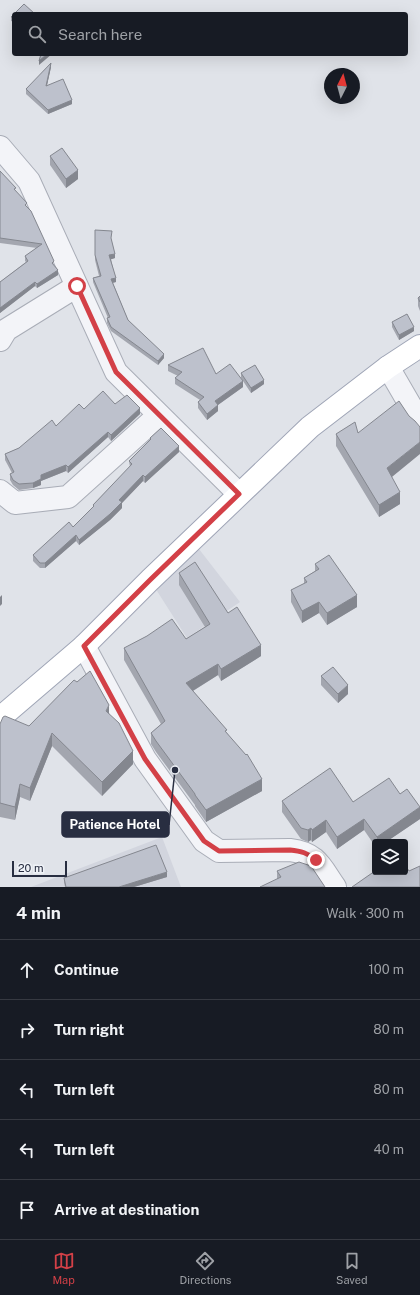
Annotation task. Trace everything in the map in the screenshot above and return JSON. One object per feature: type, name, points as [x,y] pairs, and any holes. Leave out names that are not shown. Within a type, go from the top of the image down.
[{"type":"main road","points":[[0,718],[84,646],[150,580],[310,427],[388,368],[419,351]]},
{"type":"street","points":[[0,147],[29,181],[116,372],[239,494]]},
{"type":"street","points":[[0,340],[6,330],[77,286]]},
{"type":"street","points":[[388,368],[420,422]]},
{"type":"street","points":[[0,491],[15,503],[68,497],[159,415]]},
{"type":"street","points":[[84,646],[145,759],[204,841],[219,851],[301,851],[310,855],[316,860],[334,887]]},
{"type":"shaded area","points":[[192,540],[240,602],[187,638],[150,580]]},
{"type":"shaded area","points":[[162,837],[181,887],[31,887]]},
{"type":"building","points":[[24,4],[33,12],[16,12]]},
{"type":"building","points":[[40,56],[45,56],[39,61]]},
{"type":"building","points":[[51,63],[46,86],[63,79],[72,100],[48,110],[26,89]]},
{"type":"building","points":[[62,148],[78,170],[66,179],[50,156]]},
{"type":"building","points":[[0,171],[16,188],[14,189],[27,203],[25,205],[31,211],[54,261],[52,263],[58,270],[37,284],[35,282],[0,308],[0,282],[28,261],[25,256],[42,244],[0,238]]},
{"type":"building","points":[[95,230],[112,231],[111,238],[115,254],[109,255],[116,278],[111,279],[128,320],[164,354],[158,361],[111,327],[107,318],[110,317],[93,278],[101,276],[95,255]]},
{"type":"building","points":[[407,314],[414,327],[399,335],[392,322]]},
{"type":"building","points":[[203,348],[216,374],[230,364],[243,381],[215,401],[218,405],[207,414],[198,402],[204,397],[175,378],[182,372],[168,365]]},
{"type":"building","points":[[255,365],[264,380],[251,388],[241,373]]},
{"type":"building","points":[[103,391],[115,404],[127,395],[140,408],[111,435],[108,432],[68,467],[66,465],[41,475],[41,479],[33,483],[19,484],[13,480],[10,474],[14,472],[5,454],[19,448],[52,420],[56,426],[79,404],[84,409]]},
{"type":"building","points":[[399,401],[409,416],[420,427],[420,442],[387,468],[400,492],[379,505],[336,434],[355,422],[358,433]]},
{"type":"building","points":[[161,428],[179,446],[145,477],[143,475],[119,500],[122,502],[110,514],[79,540],[76,535],[45,563],[40,563],[33,555],[69,522],[73,527],[132,464],[129,461]]},
{"type":"building","points":[[329,555],[357,595],[327,613],[319,602],[302,611],[291,590],[307,582],[304,578],[319,569],[315,564]]},
{"type":"building","points":[[195,562],[228,613],[237,607],[261,645],[221,669],[218,664],[186,683],[227,730],[225,731],[246,755],[247,754],[262,779],[206,810],[151,733],[165,721],[124,648],[147,636],[172,619],[186,639],[210,624],[179,573]]},
{"type":"building","points":[[333,667],[348,685],[338,694],[321,676]]},
{"type":"building","points":[[90,671],[109,705],[106,711],[119,723],[133,751],[102,782],[52,733],[30,788],[20,784],[15,807],[0,803],[0,724],[3,717],[5,716],[29,726],[74,680],[77,682]]},
{"type":"building","points":[[330,768],[353,802],[389,778],[400,794],[407,789],[420,807],[377,837],[364,819],[337,837],[326,820],[312,830],[311,828],[308,830],[301,828],[282,801]]},
{"type":"building","points":[[156,845],[167,872],[119,887],[66,887],[64,878]]},
{"type":"building","points":[[299,862],[311,866],[325,887],[260,887],[281,877],[277,871]]},
{"type":"building","points":[[420,866],[420,887],[352,887],[372,873],[372,875],[408,875],[408,870],[409,871]]},
{"type":"place","name":"Patience Hotel","points":[[175,770]]},
{"type":"route","points":[[77,286],[116,372],[239,494],[84,646],[145,759],[204,841],[219,851],[301,851],[310,855],[316,860]]}]
